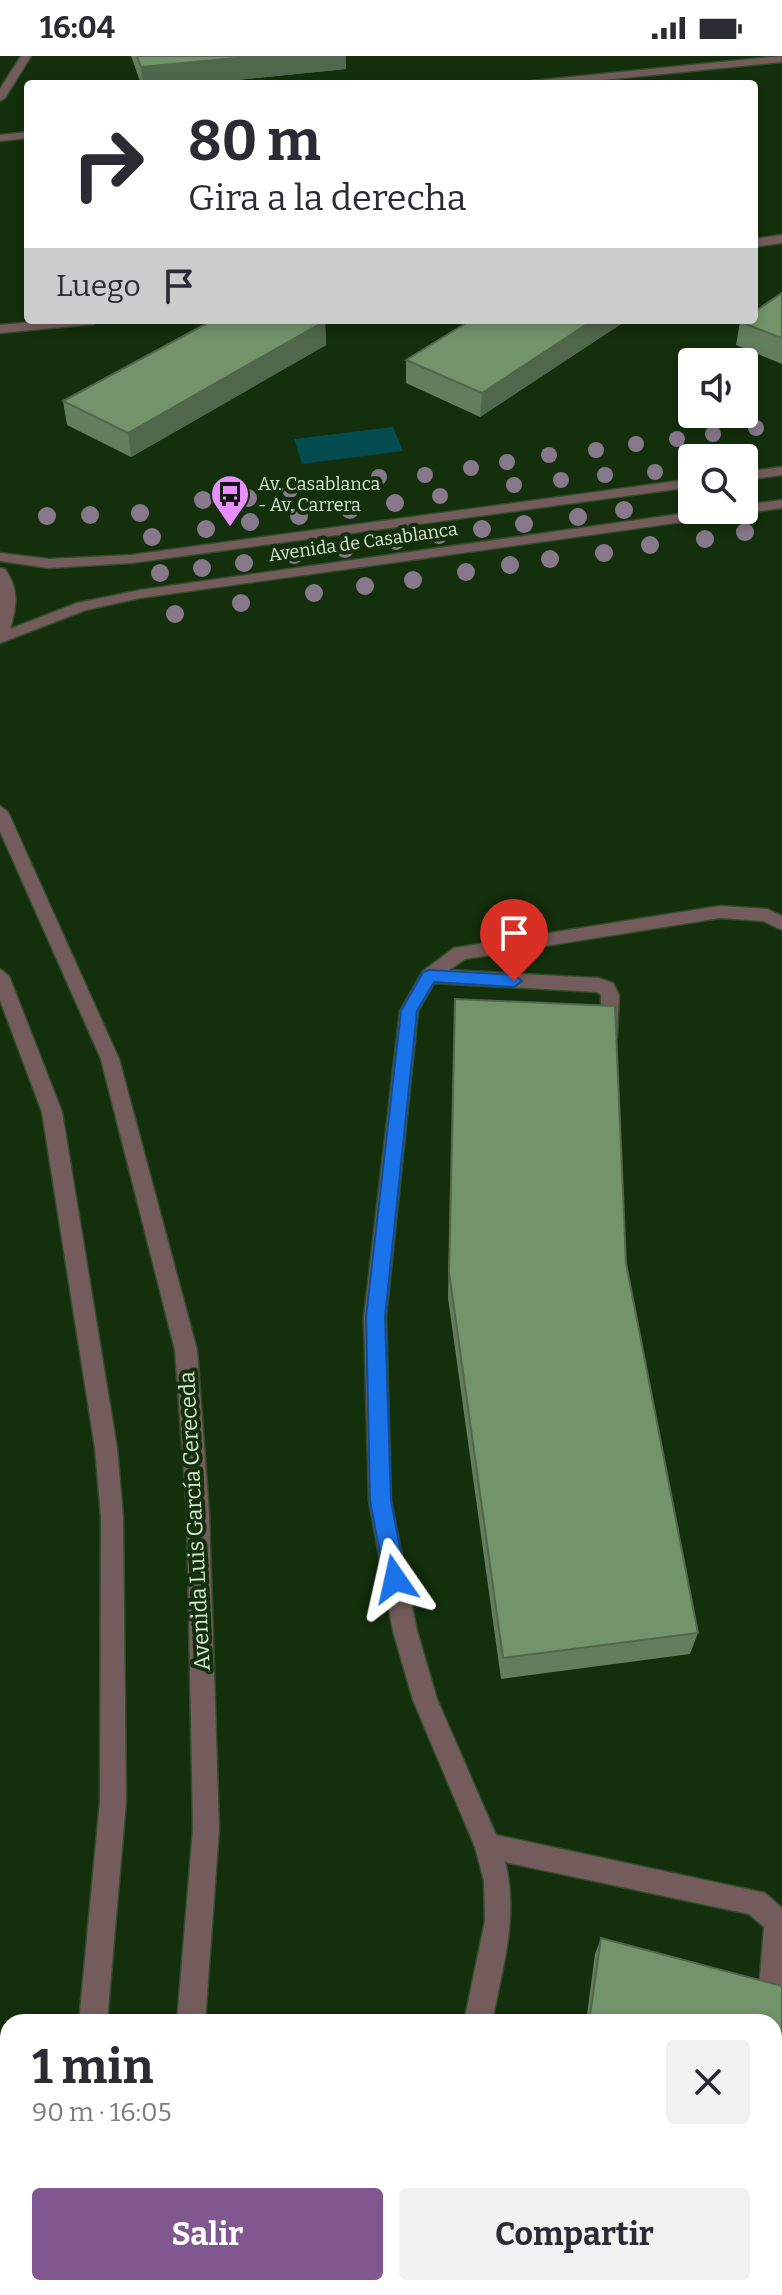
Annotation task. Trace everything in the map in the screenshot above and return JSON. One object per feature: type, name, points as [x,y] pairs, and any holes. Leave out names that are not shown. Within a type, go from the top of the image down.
[{"type":"street","points":[[0,98],[26,56]]},
{"type":"street","points":[[564,80],[726,60],[782,59]]},
{"type":"street","points":[[0,138],[24,135]]},
{"type":"street","points":[[758,242],[782,239]]},
{"type":"street","points":[[0,329],[52,324]]},
{"type":"street","points":[[758,474],[782,471]]},
{"type":"street","name":"Avenida de Casablanca","points":[[0,557],[21,562],[49,563],[131,559],[678,485]]},
{"type":"street","name":"Avenida de Casablanca","points":[[758,508],[782,504]]},
{"type":"street","name":"Avenida de Casablanca","points":[[0,636],[82,606],[140,594],[678,519]]},
{"type":"street","points":[[0,572],[5,578],[10,607],[0,636]]},
{"type":"street","name":"Avenida Luis García Cereceda","points":[[0,812],[110,1059],[186,1350],[198,1513],[206,1829],[192,2014]]},
{"type":"street","points":[[480,2014],[498,1921],[497,1881],[488,1846],[425,1700],[405,1631],[380,1501],[375,1317],[409,1011],[429,976],[460,953],[720,912],[777,917]]},
{"type":"street","points":[[0,976],[52,1112],[106,1448],[112,1517],[113,1801],[94,2014]]},
{"type":"street","points":[[429,976],[598,985],[606,988],[610,995],[610,1035]]},
{"type":"street","points":[[488,1846],[756,1902],[778,1922],[772,2001]]},
{"type":"water","points":[[393,427],[403,451],[302,464],[294,439]]},
{"type":"building","points":[[137,56],[257,56],[141,67]]},
{"type":"building","points":[[782,293],[782,338],[745,324],[758,324],[758,309]]},
{"type":"building","points":[[206,324],[320,324],[128,433],[63,401]]},
{"type":"building","points":[[464,324],[587,324],[482,393],[406,360]]},
{"type":"building","points":[[455,999],[615,1006],[626,1263],[698,1633],[503,1658],[449,1272]]},
{"type":"building","points":[[601,1938],[782,1986],[782,2014],[590,2014]]},
{"type":"place","name":"Av. Casablanca - Av. Carrera","points":[[230,528]]},
{"type":"route","points":[[395,1579],[380,1501],[375,1317],[409,1011],[429,976],[514,981]]}]
